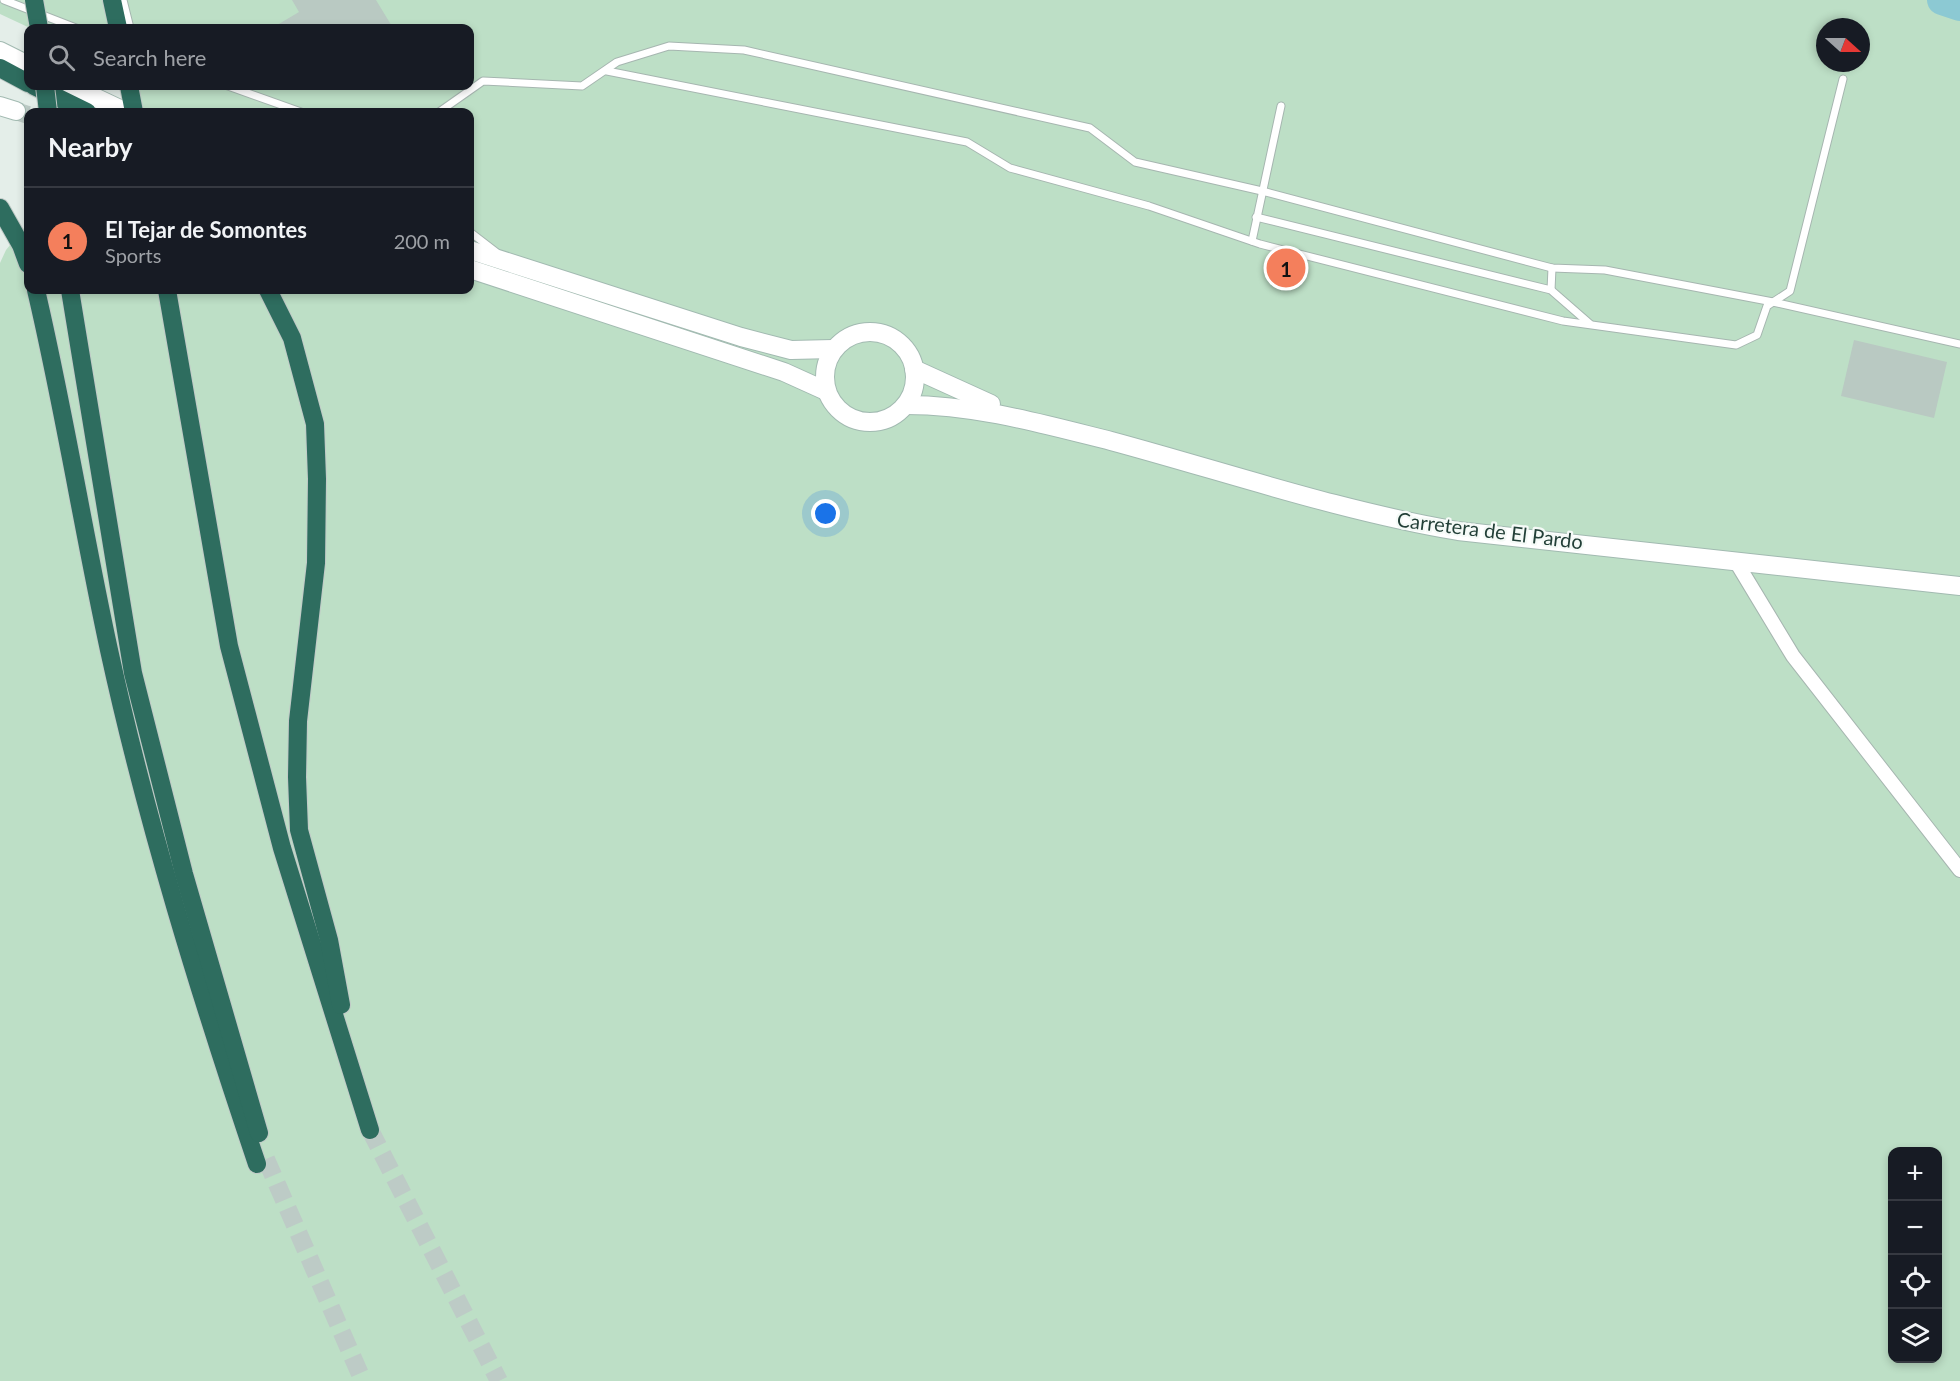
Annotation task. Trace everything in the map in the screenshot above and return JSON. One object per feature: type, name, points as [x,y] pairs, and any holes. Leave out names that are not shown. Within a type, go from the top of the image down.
[{"type":"highway","points":[[34,0],[38,24]]},
{"type":"highway","points":[[112,0],[117,24]]},
{"type":"highway","points":[[0,68],[24,81]]},
{"type":"highway","points":[[42,90],[79,108]]},
{"type":"highway","points":[[45,90],[48,108]]},
{"type":"highway","points":[[130,90],[133,108]]},
{"type":"highway","points":[[0,208],[24,253]]},
{"type":"highway","points":[[37,294],[53,361],[109,649],[141,785],[218,1049],[262,1162],[184,874],[133,673],[71,294]]},
{"type":"highway","points":[[168,294],[229,646],[282,848],[370,1130]]},
{"type":"highway","points":[[270,294],[292,338],[315,424],[316,563],[298,721],[299,830],[329,940],[355,1083]]},
{"type":"street","points":[[0,51],[24,63]]},
{"type":"street","points":[[79,90],[118,108]]},
{"type":"street","points":[[474,251],[751,340],[791,350],[833,349]]},
{"type":"street","points":[[474,270],[784,372],[826,391]]},
{"type":"street","points":[[862,332],[880,332],[896,340],[908,353],[915,369],[914,388],[906,405],[893,416],[878,422],[861,422],[846,417],[833,406],[826,391],[825,369],[833,349],[846,338],[862,332]]},
{"type":"street","name":"Carretera de El Pardo","points":[[915,369],[972,397],[1031,421]]},
{"type":"street","name":"Carretera de El Pardo","points":[[906,405],[970,408],[1031,421],[1391,519],[1458,531],[1960,586]]},
{"type":"street","points":[[1735,560],[1793,656],[1960,870]]},
{"type":"lane","points":[[4,0],[66,24]]},
{"type":"lane","points":[[123,0],[129,24]]},
{"type":"lane","points":[[474,87],[483,81],[582,86],[617,62],[669,46],[744,50],[1090,128],[1135,162],[1262,191],[1552,268],[1605,270],[1773,302],[1960,344]]},
{"type":"lane","points":[[607,71],[967,142],[1010,168],[1149,206],[1252,241],[1563,321],[1736,345],[1757,335],[1767,306],[1790,291],[1843,79]]},
{"type":"lane","points":[[239,90],[290,108]]},
{"type":"lane","points":[[445,108],[470,90]]},
{"type":"lane","points":[[1252,241],[1281,106]]},
{"type":"lane","points":[[1256,217],[1551,290],[1590,324]]},
{"type":"lane","points":[[474,235],[510,263]]},
{"type":"lane","points":[[1551,290],[1552,268]]},
{"type":"green space","points":[[0,0],[1960,0],[1960,1381],[0,1381],[0,263],[6,250],[24,228],[24,294],[474,294],[474,108],[124,108],[139,90],[474,90],[474,24],[24,24],[0,14]]},
{"type":"building","points":[[292,0],[376,0],[391,24],[279,24],[299,12]]},
{"type":"building","points":[[1854,340],[1947,362],[1934,418],[1841,396]]},
{"type":"waterway","points":[[1942,0],[1960,6]]},
{"type":"tunnel","points":[[16,111],[24,114]]},
{"type":"tunnel","points":[[370,1130],[499,1381]]},
{"type":"tunnel","points":[[266,1159],[363,1381]]},
{"type":"place","name":"El Tejar de Somontes","points":[[1286,268]]}]
